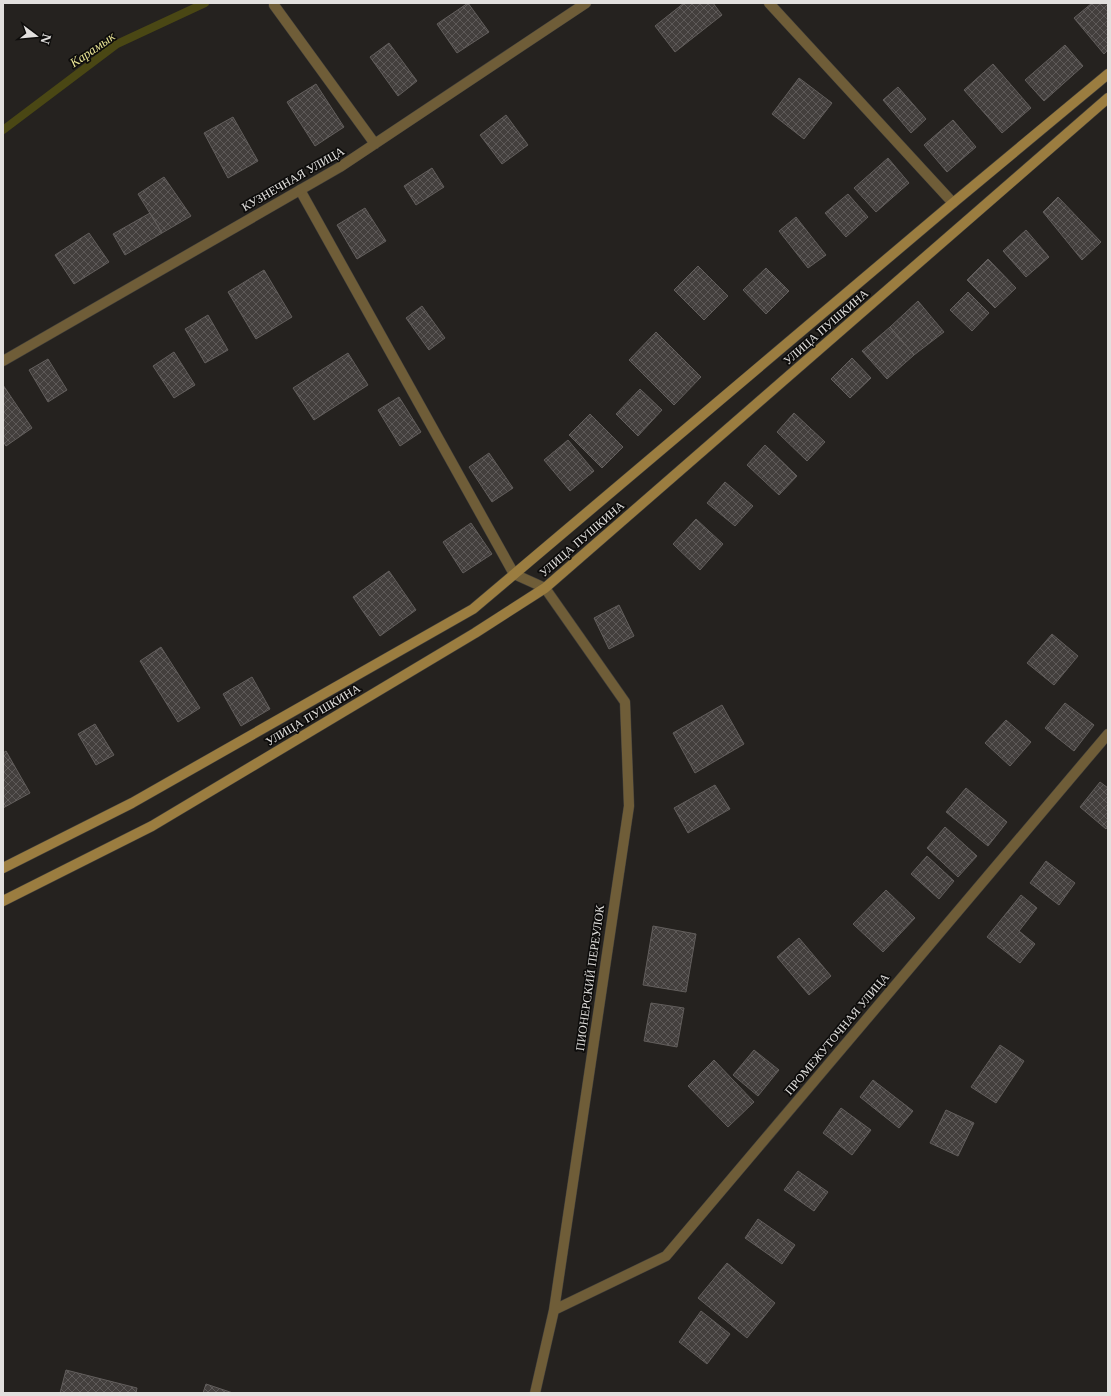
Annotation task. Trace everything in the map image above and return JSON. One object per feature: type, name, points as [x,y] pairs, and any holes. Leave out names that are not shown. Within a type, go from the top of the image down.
[{"type":"street","name":"КУЗНЕЧНАЯ УЛИЦА","points":[[3,361],[340,167],[586,3]]},
{"type":"street","points":[[769,3],[953,203]]},
{"type":"street","points":[[274,6],[375,144]]},
{"type":"street","name":"УЛИЦА ПУШКИНА","points":[[3,868],[132,803],[473,609],[953,203],[1108,74]]},
{"type":"street","name":"УЛИЦА ПУШКИНА","points":[[3,902],[152,826],[475,633],[545,588],[1108,98]]},
{"type":"street","points":[[300,190],[514,574],[545,588]]},
{"type":"street","name":"ПИОНЕРСКИЙ ПЕРЕУЛОК","points":[[535,1393],[554,1310],[629,806],[626,702],[545,588]]},
{"type":"street","name":"ПРОМЕЖУТОЧНАЯ УЛИЦА","points":[[554,1310],[666,1256],[1108,734]]},
{"type":"building","points":[[468,3],[489,32],[457,53],[437,24]]},
{"type":"building","points":[[684,3],[713,3],[722,15],[675,52],[655,26]]},
{"type":"building","points":[[1092,3],[1108,3],[1108,50],[1104,54],[1074,18]]},
{"type":"building","points":[[389,43],[417,81],[398,96],[370,57]]},
{"type":"building","points":[[1065,45],[1083,66],[1044,101],[1025,80]]},
{"type":"building","points":[[993,64],[1031,108],[1002,133],[964,90]]},
{"type":"building","points":[[799,78],[832,103],[804,139],[772,114]]},
{"type":"building","points":[[316,84],[344,127],[315,146],[287,102]]},
{"type":"building","points":[[898,87],[926,119],[911,133],[883,100]]},
{"type":"building","points":[[506,115],[528,145],[502,164],[480,135]]},
{"type":"building","points":[[233,117],[258,161],[228,178],[204,133]]},
{"type":"building","points":[[953,120],[976,147],[947,172],[924,145]]},
{"type":"building","points":[[888,158],[909,183],[876,212],[854,188]]},
{"type":"building","points":[[432,168],[444,187],[416,205],[404,186]]},
{"type":"building","points":[[164,177],[191,216],[162,233],[138,194]]},
{"type":"building","points":[[848,194],[868,217],[846,237],[825,213]]},
{"type":"building","points":[[1058,197],[1101,242],[1082,260],[1043,212]]},
{"type":"building","points":[[365,208],[386,241],[357,259],[337,225]]},
{"type":"building","points":[[150,213],[162,233],[125,255],[113,234]]},
{"type":"building","points":[[796,217],[826,255],[808,268],[779,231]]},
{"type":"building","points":[[1026,230],[1049,257],[1026,277],[1003,251]]},
{"type":"building","points":[[89,233],[109,262],[74,284],[55,255]]},
{"type":"building","points":[[988,259],[1016,288],[995,308],[967,280]]},
{"type":"building","points":[[698,266],[728,296],[704,320],[674,290]]},
{"type":"building","points":[[766,268],[789,291],[766,314],[743,290]]},
{"type":"building","points":[[264,270],[292,317],[256,339],[228,292]]},
{"type":"building","points":[[968,292],[989,313],[972,331],[950,310]]},
{"type":"building","points":[[918,301],[944,332],[914,355],[890,327]]},
{"type":"building","points":[[422,306],[445,338],[429,350],[406,318]]},
{"type":"building","points":[[208,315],[228,350],[205,363],[185,329]]},
{"type":"building","points":[[890,327],[914,355],[887,379],[862,351]]},
{"type":"building","points":[[656,332],[701,377],[674,405],[629,360]]},
{"type":"building","points":[[174,352],[195,385],[174,398],[153,366]]},
{"type":"building","points":[[348,353],[368,385],[314,420],[293,388]]},
{"type":"building","points":[[852,358],[871,378],[850,398],[831,379]]},
{"type":"building","points":[[48,359],[67,390],[48,402],[29,370]]},
{"type":"building","points":[[3,385],[32,428],[6,446],[3,441]]},
{"type":"building","points":[[640,389],[662,410],[638,436],[616,414]]},
{"type":"building","points":[[399,397],[421,432],[400,446],[378,410]]},
{"type":"building","points":[[794,413],[825,442],[807,461],[777,432]]},
{"type":"building","points":[[590,414],[623,447],[602,468],[569,435]]},
{"type":"building","points":[[568,440],[594,471],[570,491],[544,460]]},
{"type":"building","points":[[765,445],[797,476],[779,495],[747,465]]},
{"type":"building","points":[[489,453],[513,488],[492,502],[469,467]]},
{"type":"building","points":[[725,482],[753,506],[735,526],[707,503]]},
{"type":"building","points":[[696,519],[723,544],[700,570],[673,544]]},
{"type":"building","points":[[471,523],[492,554],[463,573],[443,542]]},
{"type":"building","points":[[389,571],[416,610],[380,636],[353,597]]},
{"type":"building","points":[[619,605],[634,636],[609,649],[594,618]]},
{"type":"building","points":[[1052,634],[1078,656],[1054,685],[1027,663]]},
{"type":"building","points":[[161,647],[200,708],[178,722],[140,661]]},
{"type":"building","points":[[252,677],[270,709],[241,726],[223,694]]},
{"type":"building","points":[[1065,703],[1094,725],[1074,751],[1045,728]]},
{"type":"building","points":[[722,705],[744,744],[695,773],[673,733]]},
{"type":"building","points":[[1006,720],[1031,742],[1010,766],[985,743]]},
{"type":"building","points":[[95,724],[114,755],[96,765],[78,734]]},
{"type":"building","points":[[6,751],[30,793],[3,808],[3,753]]},
{"type":"building","points":[[1100,782],[1108,788],[1108,826],[1106,829],[1080,807]]},
{"type":"building","points":[[715,785],[730,809],[688,833],[674,808]]},
{"type":"building","points":[[966,788],[1007,822],[988,846],[946,812]]},
{"type":"building","points":[[945,827],[977,856],[958,877],[927,848]]},
{"type":"building","points":[[927,856],[954,881],[939,899],[911,874]]},
{"type":"building","points":[[1046,861],[1075,883],[1059,905],[1030,883]]},
{"type":"building","points":[[886,890],[915,918],[883,952],[853,924]]},
{"type":"building","points":[[1021,895],[1037,908],[1019,931],[1035,944],[1020,963],[987,937]]},
{"type":"building","points":[[653,926],[696,934],[686,992],[643,985]]},
{"type":"building","points":[[799,938],[831,976],[809,995],[777,957]]},
{"type":"building","points":[[651,1003],[684,1008],[677,1047],[644,1041]]},
{"type":"building","points":[[1000,1045],[1024,1061],[996,1103],[971,1087]]},
{"type":"building","points":[[754,1050],[779,1070],[758,1096],[733,1075]]},
{"type":"building","points":[[714,1060],[754,1102],[728,1127],[688,1086]]},
{"type":"building","points":[[873,1080],[913,1111],[899,1128],[860,1097]]},
{"type":"building","points":[[841,1108],[871,1130],[852,1155],[823,1133]]},
{"type":"building","points":[[946,1110],[974,1123],[958,1156],[930,1143]]},
{"type":"building","points":[[798,1171],[828,1192],[814,1211],[784,1190]]},
{"type":"building","points":[[758,1219],[795,1245],[782,1264],[745,1238]]},
{"type":"building","points":[[727,1263],[775,1303],[747,1338],[698,1298]]},
{"type":"building","points":[[701,1311],[730,1334],[707,1364],[679,1342]]},
{"type":"building","points":[[66,1370],[137,1388],[136,1393],[60,1393]]},
{"type":"building","points":[[206,1384],[233,1393],[203,1393]]},
{"type":"waterway","name":"Карамык","points":[[3,130],[117,44],[205,3]]}]
